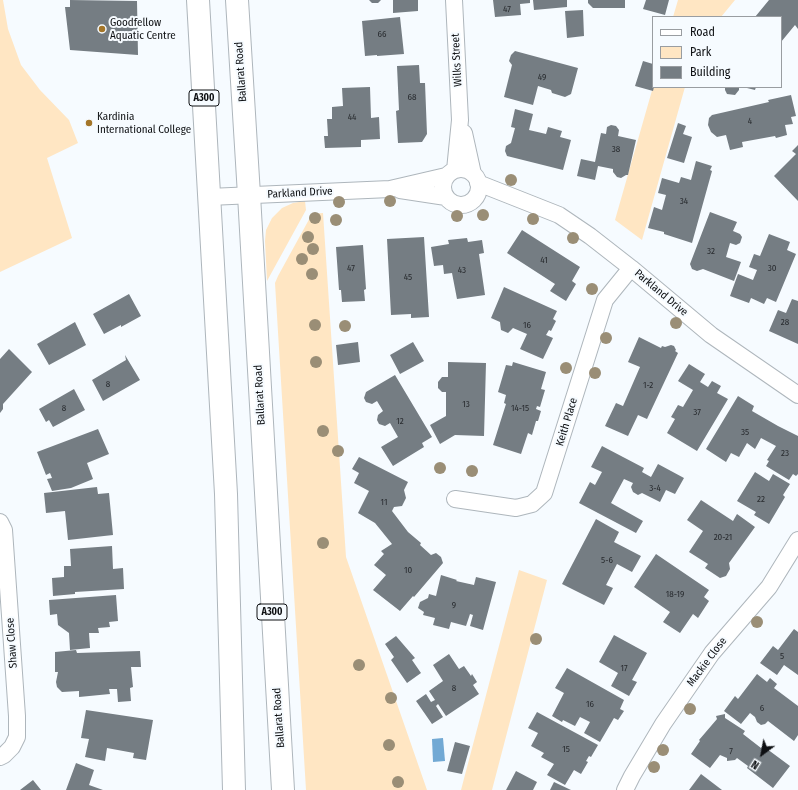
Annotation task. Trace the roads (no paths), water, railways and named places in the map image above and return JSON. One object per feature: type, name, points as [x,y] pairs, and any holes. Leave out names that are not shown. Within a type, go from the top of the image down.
[{"type":"highway","name":"A300","points":[[198,0],[226,494],[234,790]]},
{"type":"highway","name":"Ballarat Road","points":[[237,0],[283,790]]},
{"type":"street","name":"Wilks Street","points":[[454,0],[460,120],[476,179]]},
{"type":"street","name":"Wilks Street","points":[[451,173],[460,120]]},
{"type":"street","points":[[465,170],[476,179],[478,193],[472,200],[461,205],[450,201],[446,197],[443,187],[451,173],[465,170]]},
{"type":"street","name":"Parkland Drive","points":[[390,189],[451,173]]},
{"type":"street","name":"Parkland Drive","points":[[476,179],[520,200],[559,215],[590,236],[631,268],[711,335],[798,395]]},
{"type":"street","name":"Parkland Drive","points":[[209,197],[390,189],[446,197]]},
{"type":"street","name":"Parkland Drive","points":[[472,200],[520,200]]},
{"type":"street","name":"Keith Place","points":[[455,499],[516,508],[532,504],[544,493],[605,300],[631,268]]},
{"type":"street","name":"Shaw Close","points":[[0,522],[4,530],[17,716],[17,737],[12,747],[0,757]]},
{"type":"street","name":"Mackie Close","points":[[625,790],[672,711],[712,653],[768,587],[798,540]]},
{"type":"water","points":[[443,738],[445,761],[433,762],[432,739]]},
{"type":"place","name":"Goodfellow Aquatic Centre","points":[[102,29]]},
{"type":"place","name":"Kardinia International College","points":[[89,123]]}]
